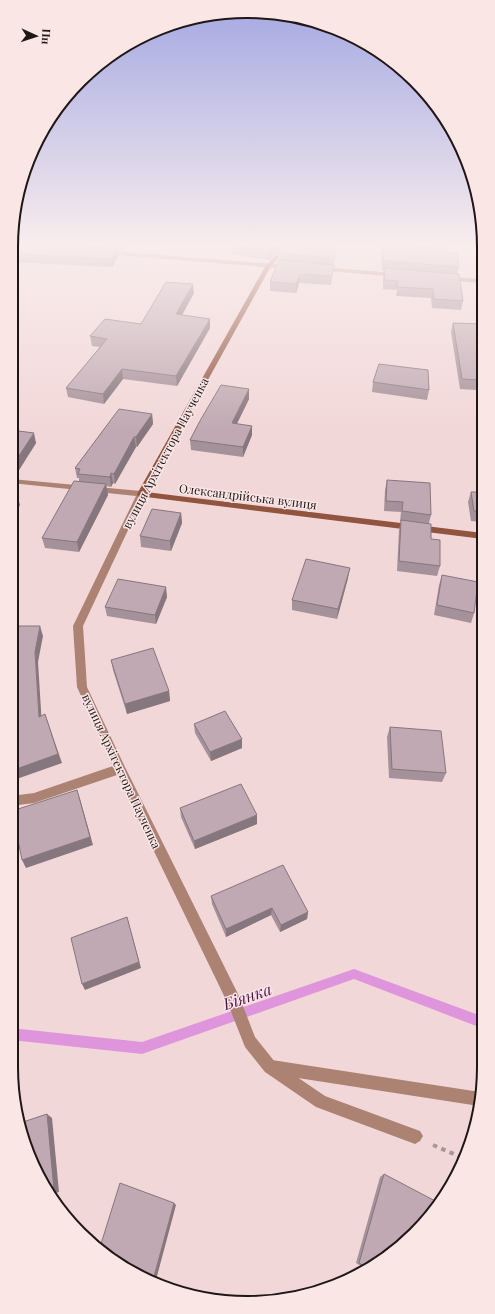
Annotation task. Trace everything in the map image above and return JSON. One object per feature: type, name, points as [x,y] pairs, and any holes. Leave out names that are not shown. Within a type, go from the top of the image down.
[{"type":"street","name":"вулиця Архітектора Паученка","points":[[245,307],[141,494],[78,626],[82,687],[120,769],[234,1001],[250,1042],[270,1067],[321,1102],[415,1136]]},
{"type":"street","name":"Олександрійська вулиця","points":[[18,481],[141,494],[477,535]]},
{"type":"street","points":[[18,800],[34,798],[120,769]]},
{"type":"street","points":[[270,1067],[475,1098]]},
{"type":"path","points":[[415,1136],[459,1156]]},
{"type":"building","points":[[151,307],[180,307],[176,314],[210,319],[176,376],[122,369],[103,394],[66,388],[107,339],[90,336],[105,319],[141,324]]},
{"type":"building","points":[[453,323],[477,324],[477,380],[462,379]]},
{"type":"building","points":[[379,364],[428,370],[429,390],[373,382]]},
{"type":"building","points":[[221,385],[249,389],[232,423],[252,426],[243,447],[190,440]]},
{"type":"building","points":[[119,409],[152,414],[136,437],[134,437],[114,474],[111,473],[110,477],[78,474],[80,469],[75,468]]},
{"type":"building","points":[[18,431],[34,433],[18,457]]},
{"type":"building","points":[[387,480],[430,483],[431,515],[402,511],[403,502],[386,501]]},
{"type":"building","points":[[74,481],[106,484],[77,542],[42,538]]},
{"type":"building","points":[[471,492],[477,492],[477,511],[474,511]]},
{"type":"building","points":[[152,509],[181,513],[170,541],[140,536]]},
{"type":"building","points":[[401,520],[431,524],[431,539],[440,540],[440,566],[399,561]]},
{"type":"building","points":[[306,559],[350,568],[338,609],[292,600]]},
{"type":"building","points":[[442,575],[477,582],[474,613],[437,605]]},
{"type":"building","points":[[118,579],[166,587],[155,615],[105,607]]},
{"type":"building","points":[[18,626],[40,626],[35,652],[39,717],[45,714],[58,754],[18,768]]},
{"type":"building","points":[[153,648],[169,691],[125,704],[111,660]]},
{"type":"building","points":[[225,711],[242,739],[210,752],[194,724]]},
{"type":"building","points":[[390,727],[441,731],[446,773],[392,769]]},
{"type":"building","points":[[241,784],[257,815],[194,841],[180,808]]},
{"type":"building","points":[[77,790],[90,837],[22,860],[18,840],[18,809]]},
{"type":"building","points":[[283,865],[308,912],[281,925],[272,908],[226,929],[211,896]]},
{"type":"building","points":[[127,917],[139,962],[82,984],[71,938]]},
{"type":"building","points":[[47,1114],[54,1189],[35,1154],[25,1121]]},
{"type":"building","points":[[384,1174],[434,1200],[420,1218],[399,1239],[387,1249],[362,1265],[359,1263]]},
{"type":"building","points":[[120,1183],[174,1203],[154,1276],[120,1257],[101,1243]]},
{"type":"waterway","name":"Біянка","points":[[18,1035],[142,1048],[354,974],[477,1020]]}]
